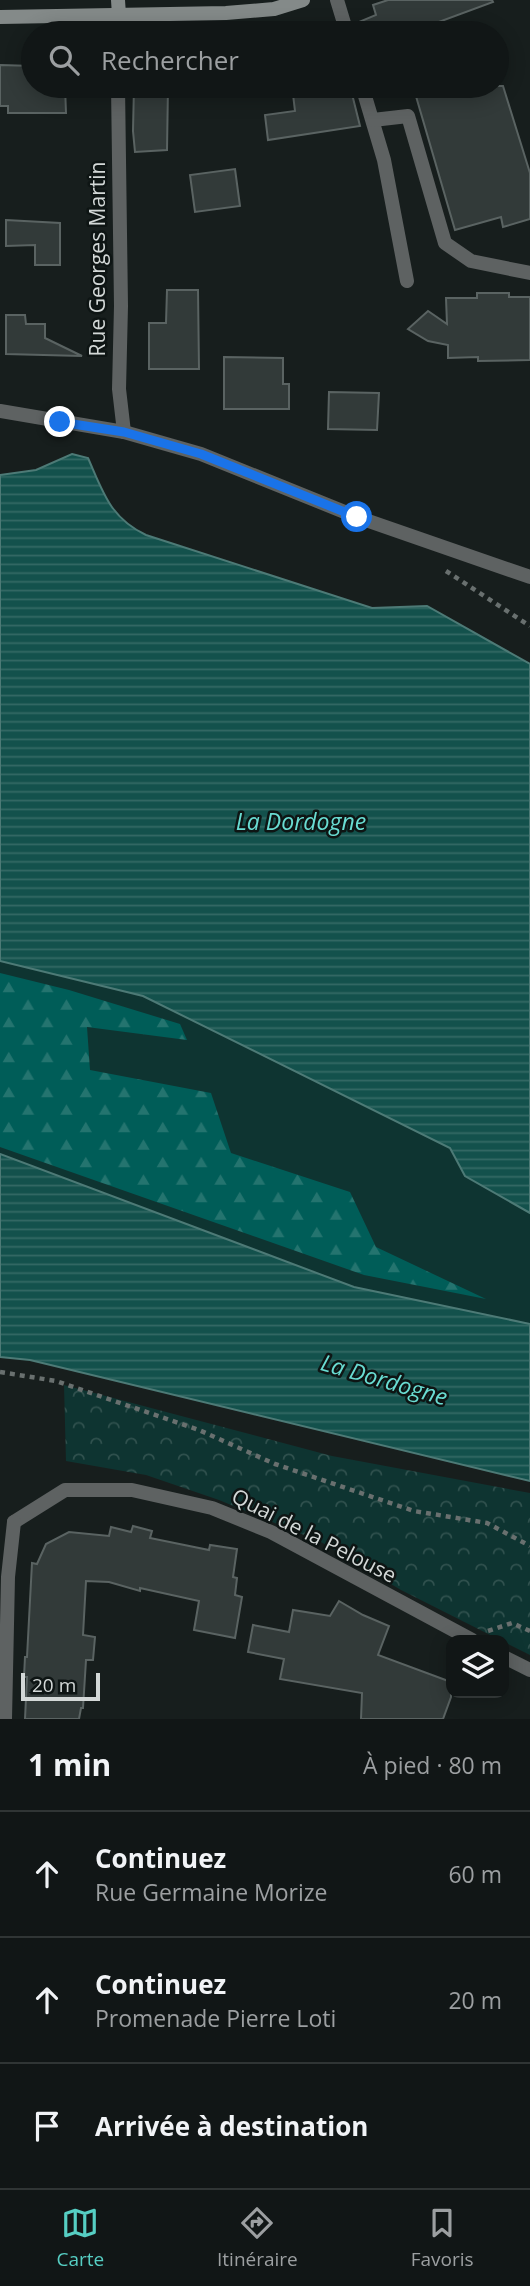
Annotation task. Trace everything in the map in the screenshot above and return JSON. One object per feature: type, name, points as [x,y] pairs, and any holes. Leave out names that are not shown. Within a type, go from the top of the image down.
[{"type":"street","points":[[0,17],[118,7],[274,9],[303,0]]},
{"type":"street","points":[[337,0],[343,21]]},
{"type":"street","name":"Rue Georges Martin","points":[[118,98],[120,389],[124,432]]},
{"type":"street","points":[[366,98],[384,160],[408,281]]},
{"type":"street","points":[[373,120],[408,116],[445,243],[471,261],[530,273]]},
{"type":"street","points":[[0,411],[124,432],[201,454],[357,517],[530,576]]},
{"type":"street","name":"Quai de la Pelouse","points":[[7,1521],[65,1490],[132,1490],[212,1508],[271,1532],[462,1635]]},
{"type":"street","points":[[5,1719],[7,1521]]},
{"type":"street","points":[[509,1660],[530,1671]]},
{"type":"path","points":[[0,1372],[56,1381],[199,1430],[275,1464],[414,1511],[487,1523],[530,1546]]},
{"type":"path","points":[[480,1635],[512,1623],[530,1631]]},
{"type":"green space","points":[[0,961],[143,996],[450,1148],[465,1176],[530,1213],[530,1324],[354,1287],[0,1154]]},
{"type":"green space","points":[[0,973],[69,990],[180,1024],[187,1040],[87,1027],[90,1070],[211,1093],[231,1153],[350,1192],[376,1247],[486,1299],[364,1275],[0,1147]]},
{"type":"green space","points":[[64,1385],[332,1456],[530,1493],[530,1655],[509,1644],[509,1635],[490,1635],[401,1590],[321,1542],[219,1500],[146,1475],[66,1461]]},
{"type":"water","name":"La Dordogne","points":[[72,454],[88,458],[109,503],[124,521],[146,535],[372,608],[427,606],[530,664],[530,1213],[465,1176],[450,1148],[143,996],[0,961],[0,475],[36,470]]},
{"type":"water","name":"La Dordogne","points":[[0,1154],[354,1287],[530,1324],[530,1481],[30,1360],[0,1357]]},
{"type":"building","points":[[388,0],[493,2],[442,21],[361,21],[376,15],[373,5]]},
{"type":"building","points":[[0,65],[21,66],[21,98],[65,98],[66,113],[8,113],[8,106],[0,106]]},
{"type":"building","points":[[134,98],[168,98],[167,150],[135,152]]},
{"type":"building","points":[[293,98],[353,98],[360,126],[268,140],[265,115],[295,111]]},
{"type":"building","points":[[416,98],[507,98],[530,173],[530,219],[503,227],[501,217],[455,230]]},
{"type":"building","points":[[235,169],[240,206],[195,212],[190,175]]},
{"type":"building","points":[[6,220],[60,223],[60,265],[35,265],[35,245],[6,246]]},
{"type":"building","points":[[167,290],[198,290],[199,369],[149,369],[149,323],[166,323]]},
{"type":"building","points":[[477,293],[509,293],[509,297],[530,297],[530,360],[478,361],[478,357],[448,358],[448,345],[428,341],[408,329],[428,311],[447,324],[446,298],[477,298]]},
{"type":"building","points":[[6,315],[25,315],[26,324],[45,324],[45,338],[82,356],[6,354]]},
{"type":"building","points":[[224,357],[283,358],[283,384],[289,384],[289,409],[224,409]]},
{"type":"building","points":[[329,392],[379,393],[377,430],[328,429]]},
{"type":"building","points":[[133,1526],[152,1531],[150,1538],[209,1550],[210,1545],[237,1549],[233,1577],[237,1578],[235,1595],[242,1597],[235,1638],[194,1630],[199,1601],[140,1588],[140,1591],[109,1582],[86,1581],[83,1635],[95,1637],[93,1660],[86,1660],[83,1708],[79,1719],[25,1719],[27,1677],[24,1677],[32,1563],[37,1564],[46,1544],[69,1532],[109,1536],[111,1527],[131,1532]]},
{"type":"building","points":[[339,1601],[389,1626],[378,1655],[446,1680],[446,1698],[451,1698],[443,1719],[361,1719],[362,1693],[280,1679],[284,1659],[248,1652],[253,1625],[289,1632],[293,1610],[330,1616]]},
{"type":"route","points":[[60,422],[124,432],[201,454],[357,517]]}]
